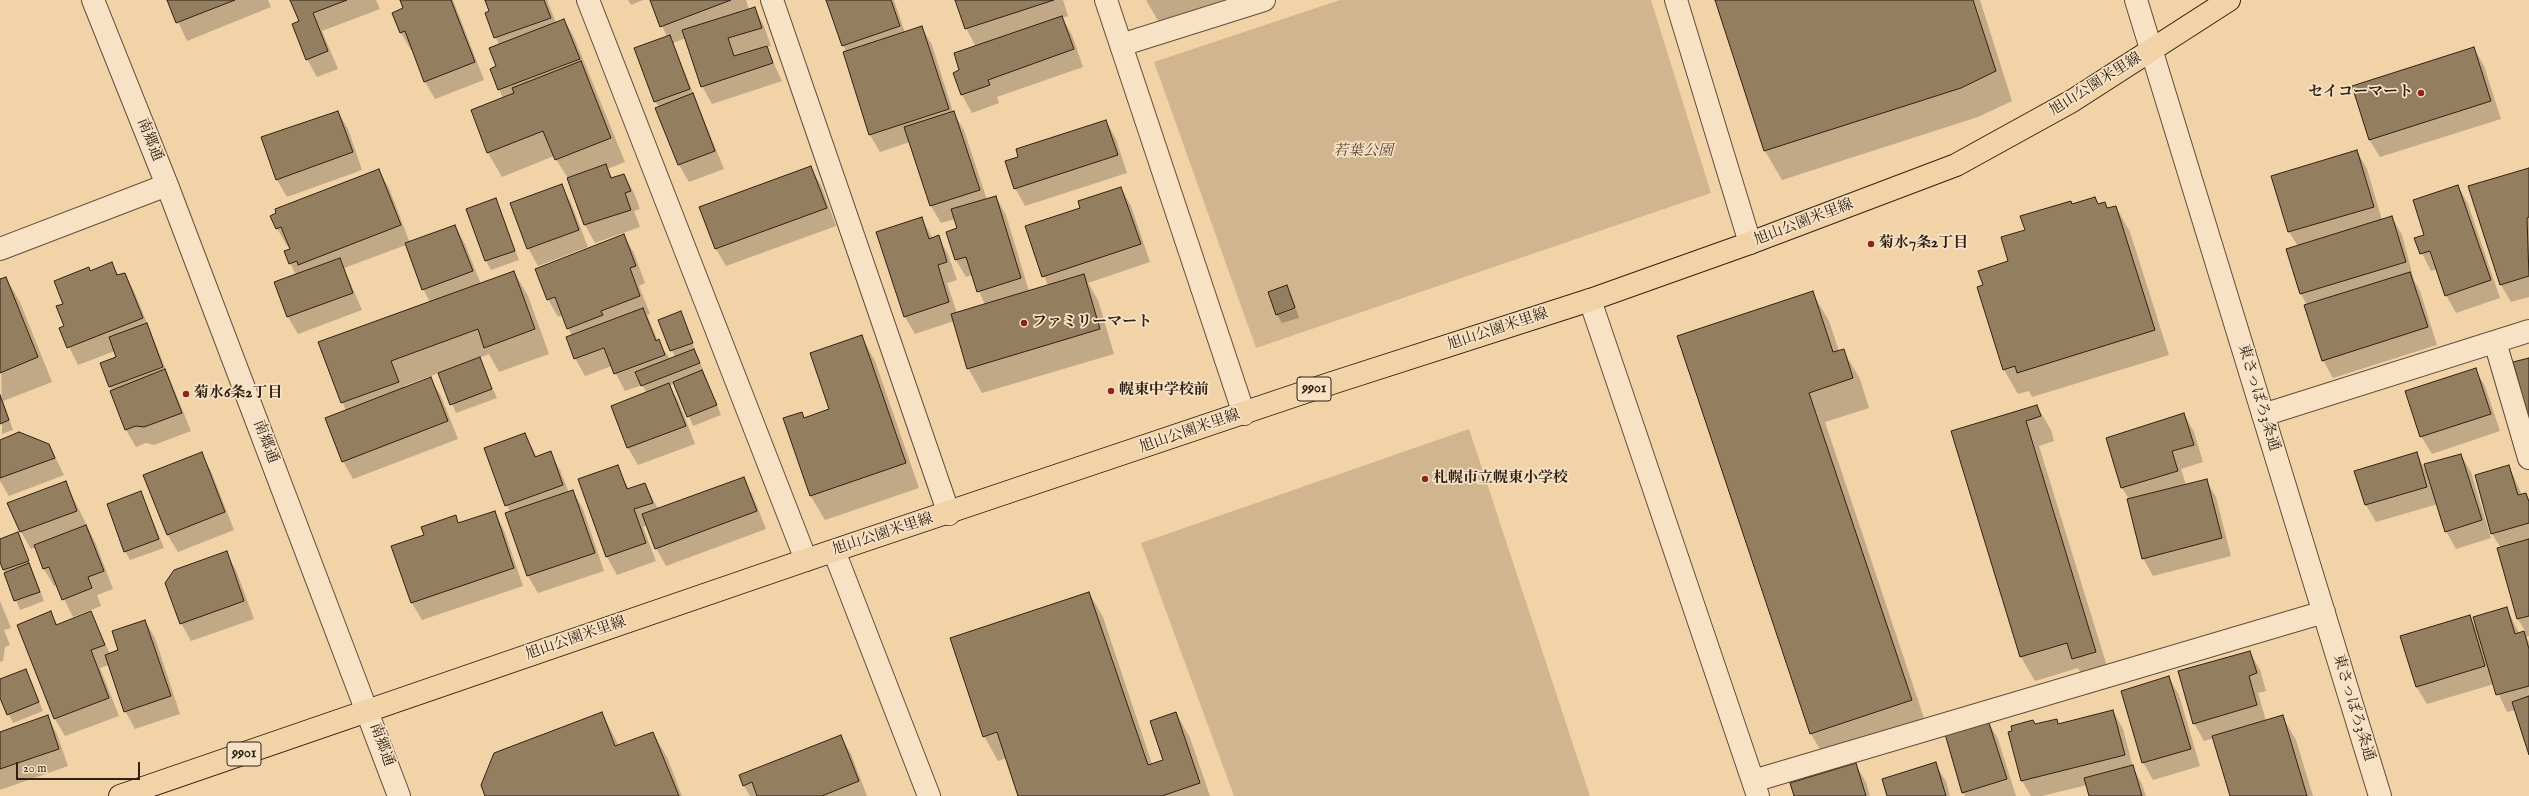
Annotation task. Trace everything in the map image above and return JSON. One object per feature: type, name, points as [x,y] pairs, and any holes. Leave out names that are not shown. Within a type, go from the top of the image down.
[{"type":"main road","name":"旭山公園米里線","points":[[120,796],[368,712],[806,560],[949,514],[1332,383],[1590,300],[1750,243],[1956,166],[2072,102],[2229,0]]},
{"type":"street","name":"南郷通","points":[[93,0],[167,185],[399,796]]},
{"type":"street","points":[[588,0],[806,560]]},
{"type":"street","points":[[772,0],[949,514]]},
{"type":"street","points":[[1106,0],[1244,414]]},
{"type":"street","points":[[1121,45],[1264,0]]},
{"type":"street","points":[[1676,0],[1750,243]]},
{"type":"street","name":"東さっぽろ3条通","points":[[2136,0],[2380,796]]},
{"type":"street","points":[[0,250],[167,185]]},
{"type":"street","points":[[1590,300],[1755,788],[2324,612]]},
{"type":"street","points":[[2263,415],[2529,331]]},
{"type":"street","points":[[2495,342],[2529,458]]},
{"type":"street","points":[[834,551],[928,796]]},
{"type":"green space","name":"若葉公園","points":[[1340,0],[1651,0],[1711,193],[1256,348],[1154,62]]},
{"type":"green space","points":[[1469,429],[1590,796],[1234,796],[1141,543]]},
{"type":"building","points":[[167,0],[235,0],[176,23]]},
{"type":"building","points":[[290,0],[347,0],[313,13],[328,51],[306,60],[292,24],[299,21]]},
{"type":"building","points":[[400,0],[451,0],[475,62],[424,82],[405,31],[400,33],[392,13],[403,8]]},
{"type":"building","points":[[485,0],[544,0],[551,18],[494,38],[485,13],[489,11]]},
{"type":"building","points":[[650,0],[731,0],[660,27]]},
{"type":"building","points":[[826,0],[891,0],[900,26],[842,46]]},
{"type":"building","points":[[955,0],[1054,0],[965,29]]},
{"type":"building","points":[[1715,0],[1973,0],[1996,71],[1961,88],[1764,151]]},
{"type":"building","points":[[755,7],[762,28],[728,38],[734,56],[767,46],[773,63],[701,87],[682,30]]},
{"type":"building","points":[[1062,16],[1074,49],[988,80],[990,85],[961,95],[953,73],[959,70],[954,53]]},
{"type":"building","points":[[564,19],[580,59],[498,90],[490,69],[496,66],[489,48]]},
{"type":"building","points":[[922,26],[949,109],[869,135],[843,52]]},
{"type":"building","points":[[670,35],[690,89],[654,102],[634,48]]},
{"type":"building","name":"セイコーマート","points":[[2474,47],[2491,101],[2369,140],[2352,86]]},
{"type":"building","points":[[581,61],[611,138],[555,160],[543,131],[487,153],[471,110],[514,93],[512,88]]},
{"type":"building","points":[[693,93],[715,151],[678,165],[655,108]]},
{"type":"building","points":[[338,111],[353,152],[276,180],[261,137]]},
{"type":"building","points":[[954,111],[980,190],[930,206],[904,127]]},
{"type":"building","points":[[1106,120],[1118,155],[1014,189],[1005,161],[1018,157],[1016,149]]},
{"type":"building","points":[[2357,150],[2374,207],[2288,232],[2271,176]]},
{"type":"building","points":[[606,164],[611,178],[624,174],[631,191],[625,193],[631,210],[584,225],[567,178]]},
{"type":"building","points":[[811,166],[827,208],[715,249],[699,207]]},
{"type":"building","points":[[2529,168],[2529,217],[2527,218],[2529,276],[2500,285],[2468,186]]},
{"type":"building","points":[[379,169],[401,225],[298,265],[297,261],[289,264],[284,251],[290,249],[281,227],[276,229],[270,216],[276,213],[275,209]]},
{"type":"building","points":[[562,184],[579,230],[527,249],[510,203]]},
{"type":"building","points":[[2458,185],[2491,280],[2445,296],[2430,251],[2420,254],[2414,238],[2424,235],[2413,200]]},
{"type":"building","points":[[1121,187],[1141,244],[1042,277],[1025,226],[1080,208],[1078,201]]},
{"type":"building","points":[[996,196],[1021,278],[977,292],[966,257],[955,260],[946,232],[957,228],[951,209]]},
{"type":"building","points":[[2095,197],[2098,204],[2105,202],[2107,208],[2116,206],[2155,330],[2017,373],[2015,366],[2003,370],[1977,287],[1983,285],[1978,271],[2008,261],[2001,237],[2025,230],[2020,216],[2071,201],[2072,204]]},
{"type":"building","points":[[496,198],[515,251],[485,261],[466,209]]},
{"type":"building","points":[[2392,216],[2406,262],[2300,294],[2286,249]]},
{"type":"building","points":[[922,217],[929,239],[939,235],[947,262],[938,265],[949,302],[904,317],[876,232]]},
{"type":"building","points":[[455,225],[473,271],[422,290],[405,243]]},
{"type":"building","points":[[624,234],[636,266],[630,268],[640,296],[601,311],[603,315],[567,329],[555,297],[547,300],[535,269]]},
{"type":"building","points":[[340,258],[353,293],[287,317],[274,282]]},
{"type":"building","points":[[112,262],[117,275],[125,273],[143,318],[67,348],[59,328],[64,326],[56,306],[63,304],[54,281],[89,267],[90,271]]},
{"type":"building","points":[[514,271],[535,329],[484,348],[478,329],[391,361],[399,382],[341,403],[318,342]]},
{"type":"building","points":[[2410,272],[2428,327],[2322,361],[2304,305]]},
{"type":"building","points":[[1084,274],[1100,329],[967,369],[951,314]]},
{"type":"building","points":[[6,277],[38,357],[0,373],[0,279]]},
{"type":"building","points":[[1287,285],[1295,308],[1276,315],[1268,292]]},
{"type":"building","points":[[1813,291],[1833,352],[1844,349],[1853,378],[1809,393],[1912,700],[1810,734],[1677,336]]},
{"type":"building","points":[[643,308],[656,341],[659,339],[665,355],[614,374],[604,348],[574,359],[566,337]]},
{"type":"building","points":[[681,311],[693,343],[670,351],[658,320]]},
{"type":"building","points":[[147,323],[163,367],[109,387],[100,363],[116,357],[109,337]]},
{"type":"building","points":[[862,335],[906,463],[810,496],[783,418],[802,412],[804,418],[829,409],[810,353]]},
{"type":"building","points":[[694,349],[700,363],[641,386],[635,372]]},
{"type":"building","points":[[480,357],[492,389],[450,405],[438,373]]},
{"type":"building","points":[[2529,358],[2529,419],[2513,362]]},
{"type":"building","points":[[2476,368],[2491,414],[2420,437],[2405,391]]},
{"type":"building","points":[[165,369],[182,413],[144,427],[136,426],[125,430],[110,391]]},
{"type":"building","points":[[702,370],[717,405],[687,417],[673,382]]},
{"type":"building","points":[[431,377],[448,421],[342,462],[325,418]]},
{"type":"building","points":[[669,383],[686,426],[627,448],[611,406]]},
{"type":"building","points":[[0,395],[9,420],[0,424]]},
{"type":"building","points":[[2037,405],[2041,416],[2026,421],[2096,652],[2072,659],[2067,643],[2020,657],[1951,431]]},
{"type":"building","points":[[2184,413],[2194,445],[2172,451],[2178,471],[2121,488],[2106,438]]},
{"type":"building","points":[[19,432],[49,444],[55,458],[0,478],[0,440]]},
{"type":"building","points":[[525,433],[535,457],[551,451],[563,485],[505,506],[484,448]]},
{"type":"building","points":[[202,452],[225,512],[167,535],[143,475]]},
{"type":"building","points":[[2417,452],[2427,487],[2365,505],[2354,471]]},
{"type":"building","points":[[2461,454],[2482,520],[2445,532],[2424,464]]},
{"type":"building","points":[[618,465],[627,489],[645,483],[653,503],[634,509],[646,543],[606,557],[578,479]]},
{"type":"building","points":[[2509,465],[2518,495],[2526,493],[2529,502],[2529,523],[2491,534],[2475,475]]},
{"type":"building","points":[[744,477],[757,511],[655,549],[642,514]]},
{"type":"building","points":[[2207,479],[2222,538],[2142,559],[2127,499]]},
{"type":"building","points":[[66,481],[77,511],[20,532],[7,503]]},
{"type":"building","points":[[573,490],[595,553],[527,576],[505,513]]},
{"type":"building","points":[[141,491],[159,539],[124,552],[107,504]]},
{"type":"building","points":[[495,511],[514,568],[411,603],[391,546],[424,535],[421,527],[456,515],[458,523]]},
{"type":"building","points":[[86,525],[104,571],[88,577],[92,588],[62,600],[49,567],[43,569],[34,545]]},
{"type":"building","points":[[18,532],[29,561],[3,570],[0,562],[0,539]]},
{"type":"building","points":[[2529,539],[2529,616],[2517,619],[2497,548]]},
{"type":"building","points":[[227,551],[244,601],[180,624],[165,583],[174,570]]},
{"type":"building","points":[[29,563],[40,592],[14,601],[4,573]]},
{"type":"building","points":[[1089,592],[1148,765],[1163,760],[1150,721],[1176,712],[1200,783],[1162,796],[1018,796],[997,732],[983,737],[950,638]]},
{"type":"building","points":[[2507,607],[2515,634],[2524,631],[2529,649],[2529,686],[2496,695],[2473,617]]},
{"type":"building","points":[[51,611],[56,625],[91,611],[105,645],[91,650],[109,698],[54,719],[17,625]]},
{"type":"building","points":[[2470,615],[2485,666],[2416,687],[2400,636]]},
{"type":"building","points":[[145,620],[171,696],[124,712],[105,655],[118,650],[112,631]]},
{"type":"building","points":[[2250,651],[2257,673],[2249,676],[2257,705],[2193,724],[2178,671]]},
{"type":"building","points":[[26,669],[39,702],[7,715],[0,698],[0,679]]},
{"type":"building","points":[[2169,676],[2191,749],[2142,763],[2121,691]]},
{"type":"building","points":[[2529,696],[2529,755],[2512,702]]},
{"type":"building","points":[[2113,710],[2125,755],[2021,781],[2008,732],[2012,731],[2011,726],[2033,720],[2035,724],[2057,719],[2058,724]]},
{"type":"building","points":[[602,712],[615,746],[653,732],[679,796],[485,796],[481,785],[494,753]]},
{"type":"building","points":[[48,715],[59,749],[0,769],[0,732]]},
{"type":"building","points":[[2283,715],[2307,796],[2230,796],[2212,736]]},
{"type":"building","points":[[1988,720],[2007,779],[1962,793],[1945,734]]},
{"type":"building","points":[[841,735],[859,781],[822,796],[757,796],[752,782],[743,786],[739,775]]},
{"type":"building","points":[[1936,762],[1946,796],[1887,796],[1882,779]]},
{"type":"building","points":[[1856,763],[1866,796],[1794,796],[1790,783]]},
{"type":"building","points":[[2133,765],[2142,796],[2089,796],[2084,778]]},
{"type":"place","name":"セイコーマート","points":[[2421,93]]},
{"type":"place","name":"菊水7条2丁目","points":[[1871,244]]},
{"type":"place","name":"ファミリーマート","points":[[1024,323]]},
{"type":"place","name":"幌東中学校前","points":[[1111,391]]},
{"type":"place","name":"菊水6条2丁目","points":[[186,394]]},
{"type":"place","name":"札幌市立幌東小学校","points":[[1425,479]]}]
